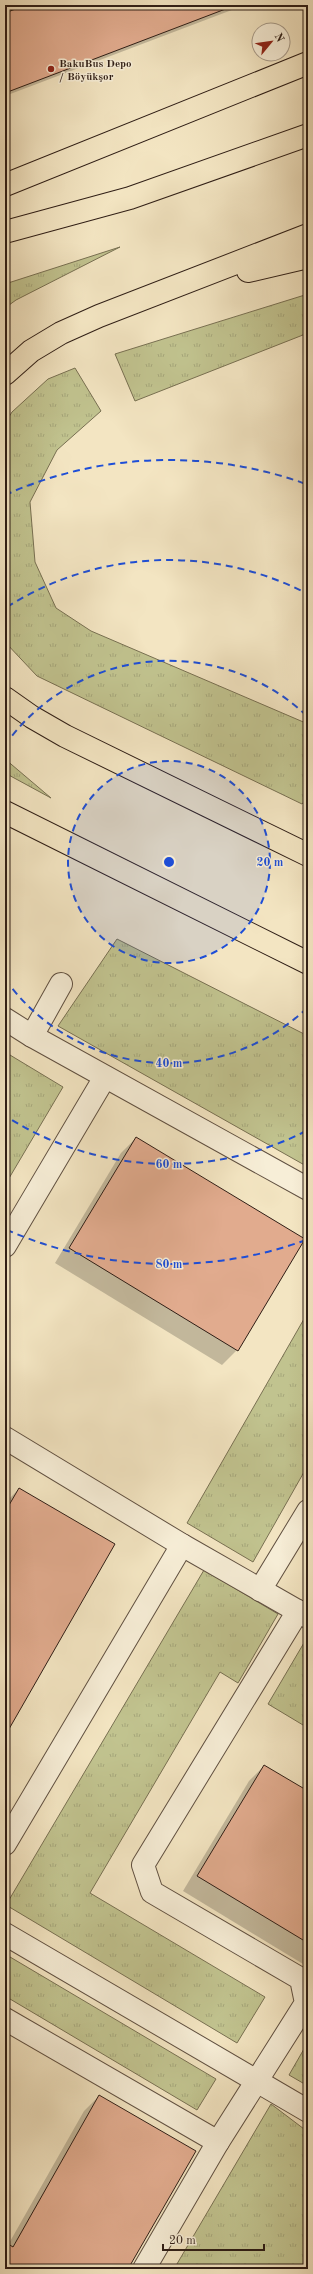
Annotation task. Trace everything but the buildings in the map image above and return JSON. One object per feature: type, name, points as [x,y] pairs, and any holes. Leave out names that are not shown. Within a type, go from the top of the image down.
[{"type":"main road","points":[[5,185],[308,63]]},
{"type":"main road","points":[[5,232],[130,198],[308,135]]},
{"type":"main road","points":[[5,374],[31,351],[61,333],[163,291],[308,235]]},
{"type":"main road","points":[[163,291],[308,256]]},
{"type":"main road","points":[[5,698],[32,717],[65,736],[308,854]]},
{"type":"main road","points":[[5,812],[308,964]]},
{"type":"lane","points":[[32,1036],[61,984]]},
{"type":"lane","points":[[5,1019],[32,1036],[308,1189]]},
{"type":"lane","points":[[5,1246],[106,1077]]},
{"type":"lane","points":[[5,1438],[182,1545],[303,1614],[143,1865],[152,1892],[301,1979],[306,2003],[218,2142],[144,2269]]},
{"type":"lane","points":[[260,1590],[308,1511]]},
{"type":"lane","points":[[7,1838],[182,1545]]},
{"type":"lane","points":[[5,1934],[308,2111]]},
{"type":"lane","points":[[5,2019],[218,2142]]},
{"type":"green space","points":[[120,247],[16,300],[5,308],[5,284]]},
{"type":"green space","points":[[308,294],[308,333],[135,401],[115,354]]},
{"type":"green space","points":[[75,368],[101,411],[57,450],[30,502],[35,562],[56,608],[91,631],[308,724],[308,797],[302,804],[37,676],[5,642],[5,423],[12,412],[48,379]]},
{"type":"green space","points":[[5,759],[51,798],[5,773]]},
{"type":"green space","points":[[117,939],[308,1036],[308,1167],[58,1026]]},
{"type":"green space","points":[[5,1052],[63,1087],[5,1185]]},
{"type":"green space","points":[[308,1312],[308,1465],[253,1562],[187,1523]]},
{"type":"green space","points":[[204,1570],[278,1614],[238,1683],[220,1672],[90,1893],[265,1997],[237,2043],[6,1905]]},
{"type":"green space","points":[[308,1636],[308,1728],[268,1704]]},
{"type":"green space","points":[[5,1954],[216,2079],[197,2110],[5,1996]]},
{"type":"green space","points":[[308,2042],[308,2086],[289,2075]]},
{"type":"green space","points":[[271,2104],[308,2132],[308,2269],[174,2269]]},
{"type":"place","name":"BakuBus Depo / Böyükşor","points":[[51,69]]}]
